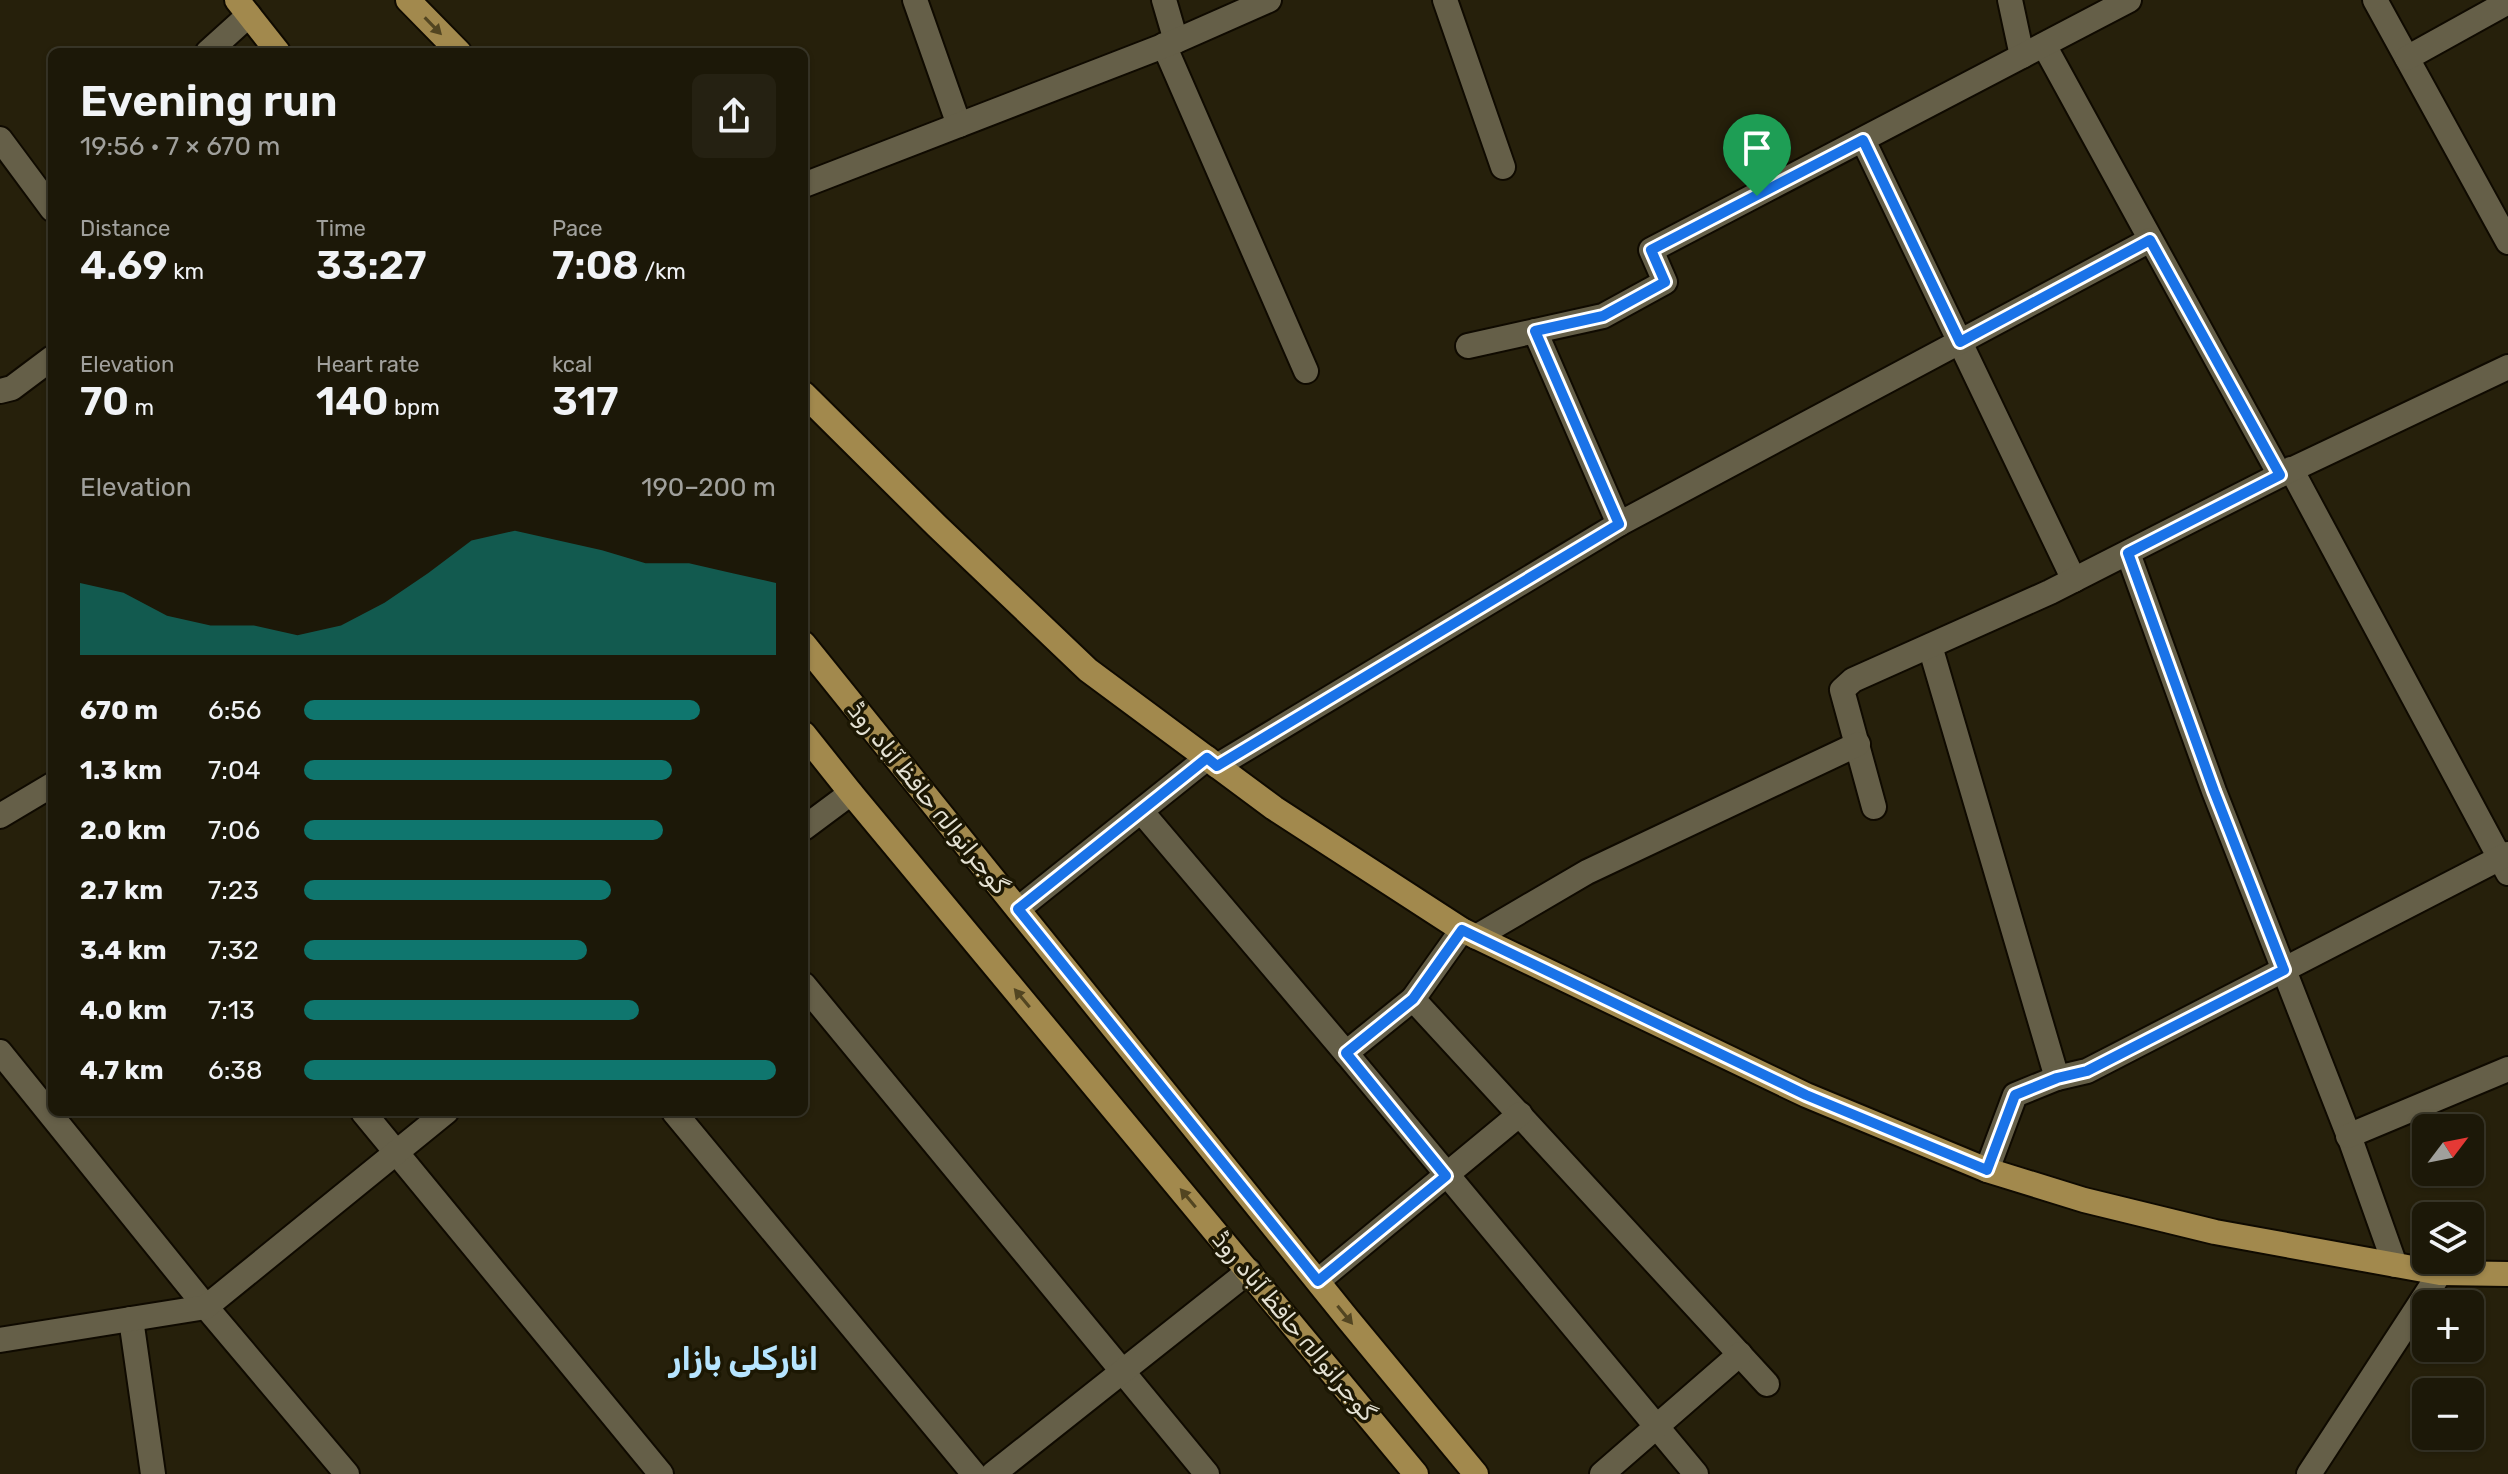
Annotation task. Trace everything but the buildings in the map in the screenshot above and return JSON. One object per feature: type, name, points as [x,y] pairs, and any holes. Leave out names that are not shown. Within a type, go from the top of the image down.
[{"type":"main road","points":[[408,0],[455,48]]},
{"type":"main road","points":[[243,8],[275,48]]},
{"type":"main road","points":[[808,398],[1088,670],[1274,808],[1469,934],[1806,1095],[1987,1170],[2084,1200],[2215,1232],[2412,1268]]},
{"type":"main road","name":"گوجرانوالہ حافظ آباد روڈ","points":[[808,649],[1476,1474]]},
{"type":"main road","name":"گوجرانوالہ حافظ آباد روڈ","points":[[808,739],[1416,1474]]},
{"type":"main road","points":[[2484,1274],[2508,1274]]},
{"type":"street","points":[[915,0],[959,125]]},
{"type":"street","points":[[1164,0],[1170,43],[1306,371]]},
{"type":"street","points":[[808,183],[1170,43],[1269,0]]},
{"type":"street","points":[[1445,0],[1503,167]]},
{"type":"street","points":[[1987,1170],[2015,1095],[2057,1078],[2087,1071],[2505,862],[2286,472],[2150,240],[2033,50],[2010,0]]},
{"type":"street","points":[[1468,346],[1603,316],[1665,282],[1651,250],[2129,0]]},
{"type":"street","points":[[2375,0],[2508,242]]},
{"type":"street","points":[[2407,58],[2508,2]]},
{"type":"street","points":[[211,48],[243,8]]},
{"type":"street","points":[[0,139],[48,198]]},
{"type":"street","points":[[1863,140],[2074,580]]},
{"type":"street","points":[[1018,909],[1141,811],[1212,762],[1619,524],[2150,240]]},
{"type":"street","points":[[1535,331],[1619,524]]},
{"type":"street","points":[[0,391],[12,388],[48,361]]},
{"type":"street","points":[[1874,807],[1842,690],[1853,680],[2074,580],[2286,472],[2508,367]]},
{"type":"street","points":[[2128,553],[2214,791],[2395,1265]]},
{"type":"street","points":[[1930,646],[2057,1078]]},
{"type":"street","points":[[1346,1053],[1413,999],[1469,934],[1587,872],[1858,744]]},
{"type":"street","points":[[5,804],[48,787]]},
{"type":"street","points":[[808,825],[851,793]]},
{"type":"street","points":[[1141,811],[1696,1474]]},
{"type":"street","points":[[808,990],[1207,1474]]},
{"type":"street","points":[[1413,999],[1767,1384]]},
{"type":"street","points":[[0,1052],[48,1111]]},
{"type":"street","points":[[2348,1136],[2508,1069]]},
{"type":"street","points":[[1318,1281],[1520,1114]]},
{"type":"street","points":[[52,1116],[206,1307],[347,1474]]},
{"type":"street","points":[[366,1116],[661,1474]]},
{"type":"street","points":[[0,1340],[206,1307],[441,1116]]},
{"type":"street","points":[[677,1116],[974,1474]]},
{"type":"street","points":[[993,1474],[1249,1271]]},
{"type":"street","points":[[2309,1474],[2439,1274]]},
{"type":"street","points":[[131,1319],[153,1474]]},
{"type":"street","points":[[1602,1474],[1740,1354]]},
{"type":"district","name":"انارکلی بازار","points":[[744,1359]]},
{"type":"route","points":[[1863,140],[1960,342],[2150,240],[2280,475],[2128,553],[2214,791],[2284,970],[2087,1071],[2057,1078],[2015,1095],[1987,1170],[1806,1095],[1462,930],[1413,999],[1346,1053],[1446,1176],[1318,1281],[1018,909],[1207,758],[1217,766],[1619,524],[1535,331],[1603,316],[1665,282],[1651,250],[1757,196],[1863,140]]}]
